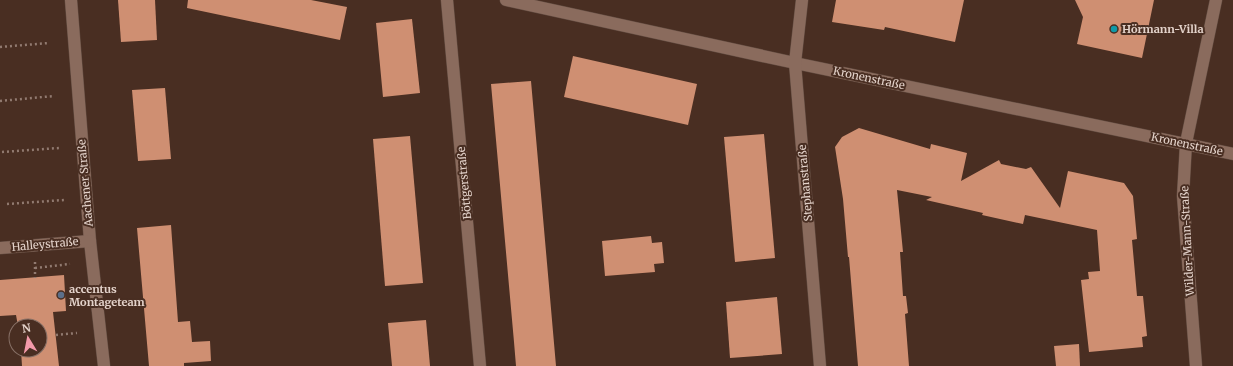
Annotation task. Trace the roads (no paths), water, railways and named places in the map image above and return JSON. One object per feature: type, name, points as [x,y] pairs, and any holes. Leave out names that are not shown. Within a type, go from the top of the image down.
[{"type":"street","name":"Aachener Straße","points":[[71,0],[90,241],[104,366]]},
{"type":"street","name":"Böttgerstraße","points":[[447,0],[480,366]]},
{"type":"street","name":"Kronenstraße","points":[[506,0],[795,63],[1186,143],[1233,154]]},
{"type":"street","name":"Stephanstraße","points":[[802,0],[795,63],[820,366]]},
{"type":"street","name":"Wilder-Mann-Straße","points":[[1196,366],[1183,196],[1186,143],[1216,0]]},
{"type":"street","name":"Halleystraße","points":[[0,248],[90,241]]},
{"type":"place","name":"Hörmann-Villa","points":[[1114,29]]},
{"type":"place","name":"accentus Montageteam","points":[[61,295]]}]
